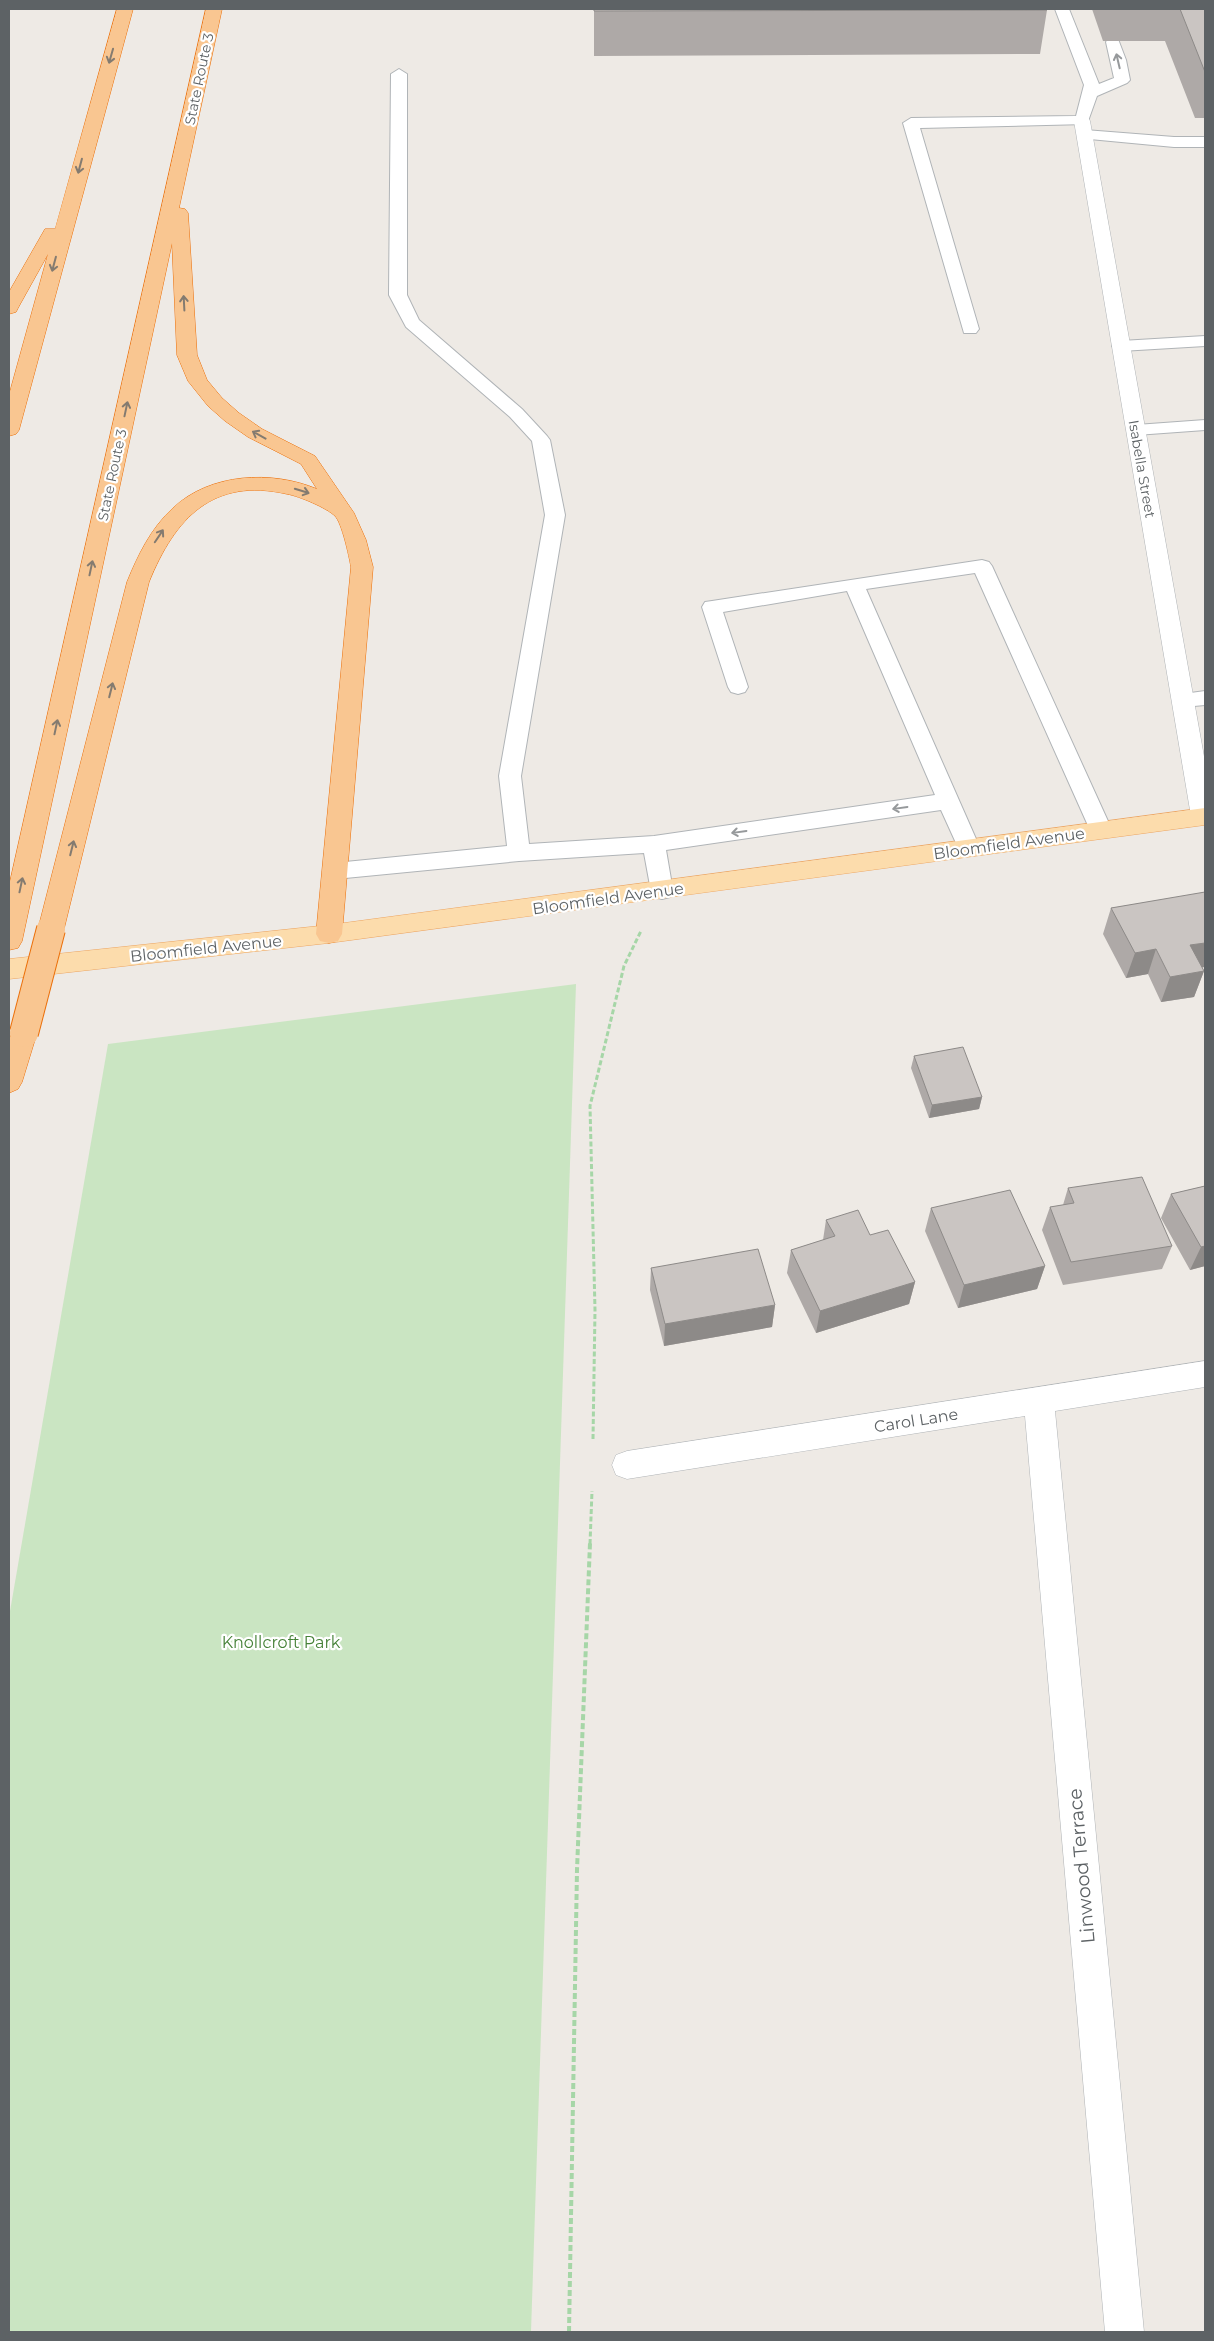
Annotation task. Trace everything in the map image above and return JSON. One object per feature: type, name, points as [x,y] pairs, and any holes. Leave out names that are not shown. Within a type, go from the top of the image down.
[{"type":"highway","points":[[9,430],[125,9]]},
{"type":"highway","name":"State Route 3","points":[[10,937],[214,9]]},
{"type":"highway","points":[[177,179],[187,355],[198,381],[215,402],[232,417],[255,433],[308,460],[344,513],[355,540],[362,567],[329,934]]},
{"type":"highway","points":[[9,308],[71,200]]},
{"type":"highway","points":[[9,1082],[24,1033],[146,556],[158,536],[174,516],[193,502],[216,490],[241,483],[261,482],[306,492],[344,513]]},
{"type":"main road","name":"Bloomfield Avenue","points":[[9,970],[329,934],[662,891],[1204,816]]},
{"type":"street","name":"Isabella Street","points":[[1083,128],[1204,816]]},
{"type":"street","name":"Carol Lane","points":[[626,1465],[1205,1374]]},
{"type":"street","name":"Linwood Terrace","points":[[1039,1401],[1124,2332]]},
{"type":"lane","points":[[1062,9],[1092,85],[1083,128]]},
{"type":"lane","points":[[1090,93],[1122,80],[1119,60],[1113,42]]},
{"type":"lane","points":[[399,74],[398,295],[412,323],[516,413],[541,440],[555,515],[510,776],[519,853]]},
{"type":"lane","points":[[970,329],[911,123],[1083,128],[1205,142]]},
{"type":"lane","points":[[1121,346],[1205,341]]},
{"type":"lane","points":[[1136,430],[1205,425]]},
{"type":"lane","points":[[738,687],[712,607],[982,566],[1101,830]]},
{"type":"lane","points":[[854,584],[970,848]]},
{"type":"lane","points":[[1183,700],[1205,698]]},
{"type":"lane","points":[[335,871],[519,853],[654,844],[948,801]]},
{"type":"lane","points":[[654,844],[662,891]]},
{"type":"path","points":[[593,1448],[595,1310],[590,1106],[624,966],[662,891]]},
{"type":"path","points":[[570,2332],[577,1870],[592,1487]]},
{"type":"green space","name":"Knollcroft Park","points":[[576,984],[531,2332],[9,2332],[9,1617],[108,1044]]},
{"type":"building","points":[[594,9],[1047,9],[1047,10],[594,11]]},
{"type":"building","points":[[1180,9],[1205,9],[1205,72]]},
{"type":"building","points":[[1205,892],[1205,943],[1190,945],[1204,971],[1170,977],[1156,949],[1135,953],[1111,908]]},
{"type":"building","points":[[963,1047],[982,1097],[932,1105],[914,1056]]},
{"type":"building","points":[[1142,1177],[1172,1246],[1071,1262],[1050,1207],[1074,1203],[1068,1188]]},
{"type":"building","points":[[1205,1186],[1205,1246],[1201,1247],[1171,1194]]},
{"type":"building","points":[[1010,1190],[1045,1266],[964,1285],[931,1208]]},
{"type":"building","points":[[858,1210],[870,1235],[888,1230],[915,1282],[820,1311],[791,1250],[835,1236],[826,1220]]},
{"type":"building","points":[[758,1249],[775,1305],[665,1324],[651,1268]]}]
